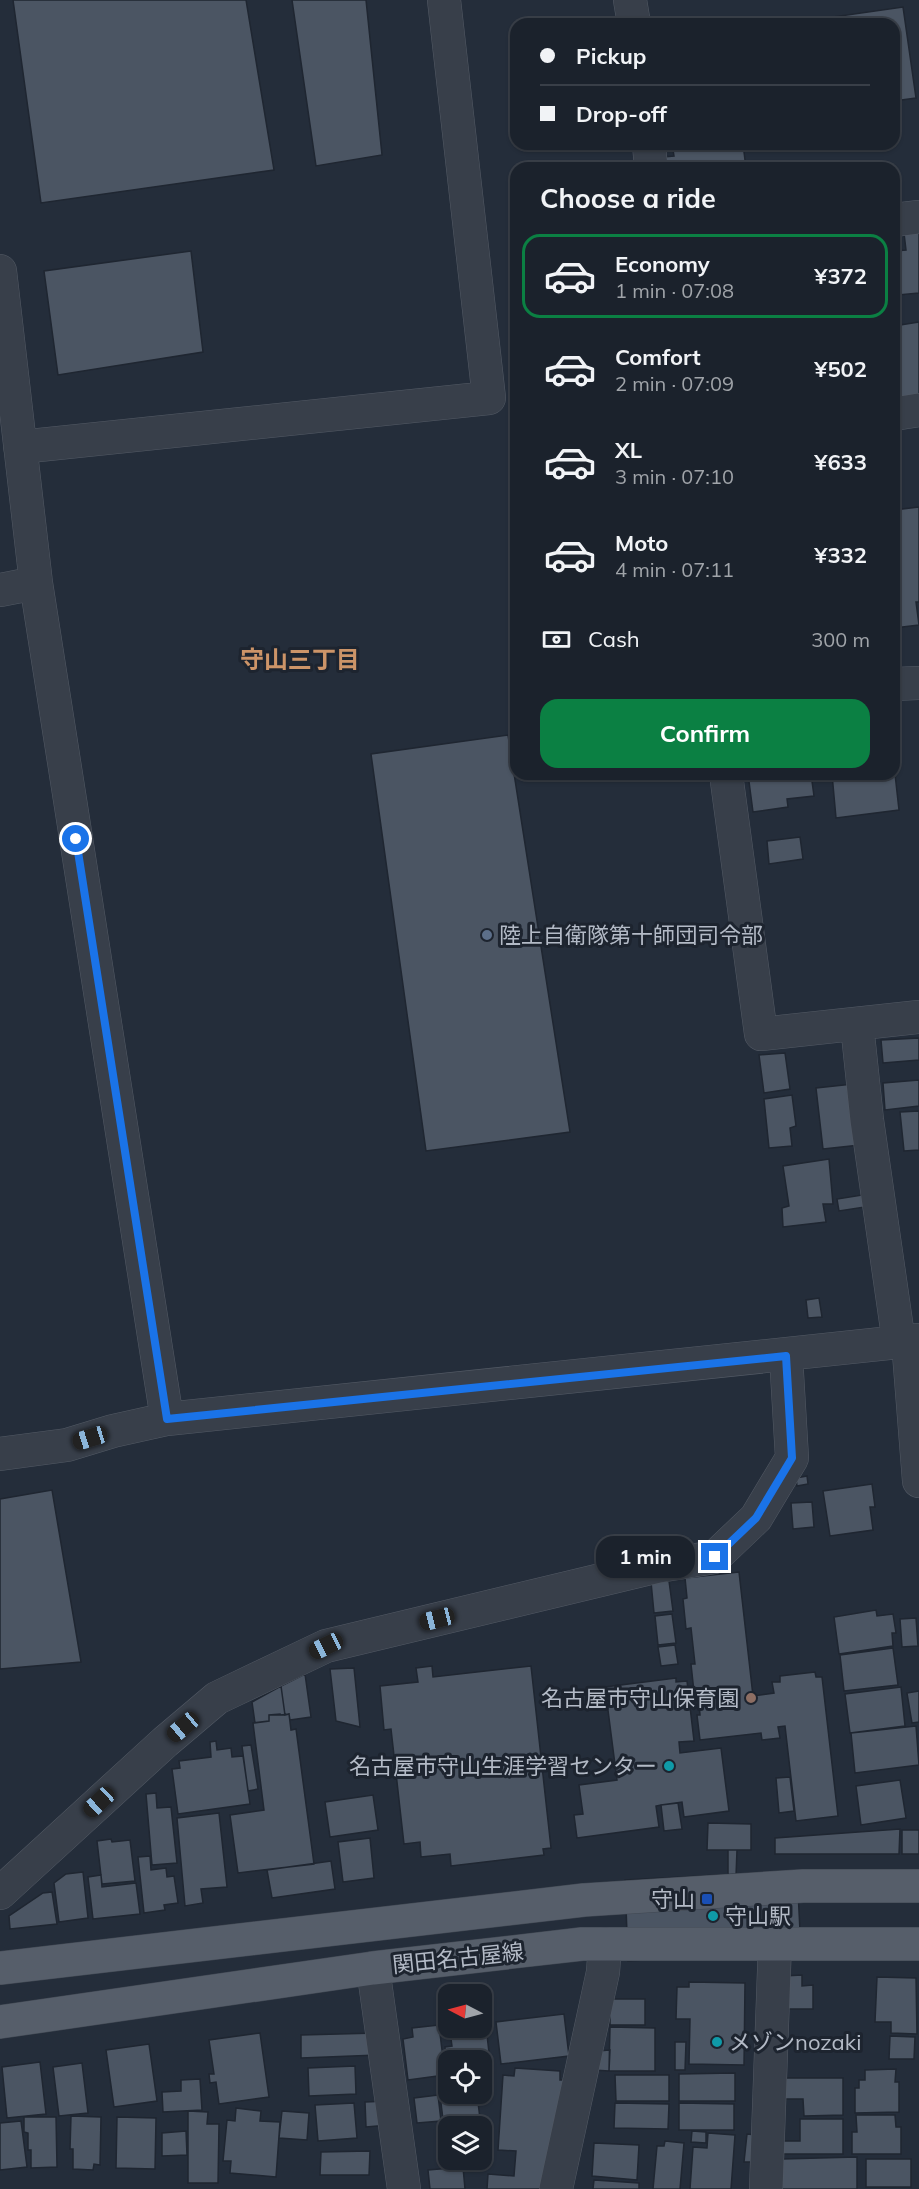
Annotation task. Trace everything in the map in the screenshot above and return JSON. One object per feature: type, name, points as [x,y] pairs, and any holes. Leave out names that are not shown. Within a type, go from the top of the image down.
[{"type":"main road","name":"関田名古屋線","points":[[0,1968],[584,1900],[802,1886],[919,1886]]},
{"type":"main road","name":"関田名古屋線","points":[[0,2022],[373,1968],[582,1944],[919,1944]]},
{"type":"street","points":[[20,447],[489,398],[444,0]]},
{"type":"street","points":[[630,0],[633,18]]},
{"type":"street","points":[[900,219],[919,217]]},
{"type":"street","points":[[0,271],[36,583],[167,1419]]},
{"type":"street","points":[[900,413],[919,410]]},
{"type":"street","points":[[0,590],[36,583]]},
{"type":"street","points":[[900,684],[919,683]]},
{"type":"street","points":[[727,780],[761,1034],[919,1017]]},
{"type":"street","points":[[857,1024],[867,1120],[909,1341],[919,1481]]},
{"type":"street","points":[[0,1455],[67,1445],[113,1431],[167,1419],[786,1356],[909,1341]]},
{"type":"street","points":[[0,1893],[165,1742],[218,1698],[326,1646],[648,1568],[715,1557],[756,1518],[792,1458],[786,1356]]},
{"type":"street","points":[[766,2189],[775,1943]]},
{"type":"street","points":[[556,2189],[603,1972],[604,1944]]},
{"type":"street","points":[[373,1968],[404,2189]]},
{"type":"building","points":[[13,0],[246,0],[274,170],[41,203]]},
{"type":"building","points":[[292,0],[366,0],[382,155],[316,166]]},
{"type":"building","points":[[903,7],[916,98],[900,100],[900,18],[826,18]]},
{"type":"building","points":[[673,150],[744,150],[745,162],[663,162],[663,157],[674,156]]},
{"type":"building","points":[[919,232],[919,293],[900,295],[900,250],[906,250],[904,233]]},
{"type":"building","points":[[191,251],[203,352],[58,375],[44,271]]},
{"type":"building","points":[[919,322],[919,397],[900,399],[900,325]]},
{"type":"building","points":[[919,507],[919,602],[916,602],[919,625],[900,627],[900,509]]},
{"type":"building","points":[[508,735],[510,780],[515,780],[570,1132],[426,1151],[371,754]]},
{"type":"building","points":[[749,780],[812,780],[814,796],[787,799],[788,807],[753,812]]},
{"type":"building","points":[[833,780],[896,780],[899,810],[836,818]]},
{"type":"building","points":[[800,837],[803,859],[769,864],[767,841]]},
{"type":"building","points":[[919,1038],[919,1060],[883,1063],[881,1040]]},
{"type":"building","points":[[785,1053],[790,1089],[764,1093],[759,1055]]},
{"type":"building","points":[[919,1080],[919,1106],[885,1110],[883,1083]]},
{"type":"building","points":[[853,1084],[860,1145],[823,1149],[816,1088]]},
{"type":"building","points":[[792,1095],[796,1126],[790,1128],[792,1146],[769,1148],[764,1099]]},
{"type":"building","points":[[919,1111],[919,1150],[904,1151],[900,1112]]},
{"type":"building","points":[[829,1159],[833,1204],[823,1204],[826,1222],[783,1227],[782,1208],[789,1206],[783,1166]]},
{"type":"building","points":[[862,1195],[865,1207],[839,1211],[837,1199]]},
{"type":"building","points":[[819,1298],[822,1317],[808,1318],[806,1300]]},
{"type":"building","points":[[807,1476],[808,1484],[797,1486],[796,1478]]},
{"type":"building","points":[[872,1484],[875,1507],[870,1507],[873,1530],[830,1536],[823,1491]]},
{"type":"building","points":[[52,1490],[81,1662],[0,1669],[0,1499]]},
{"type":"building","points":[[812,1502],[814,1527],[793,1529],[791,1503]]},
{"type":"building","points":[[739,1572],[753,1696],[774,1693],[772,1682],[780,1682],[780,1676],[815,1672],[816,1677],[822,1677],[838,1816],[796,1821],[785,1726],[778,1727],[780,1738],[762,1740],[761,1733],[700,1740],[697,1715],[700,1715],[698,1691],[694,1692],[691,1664],[695,1664],[691,1628],[686,1629],[683,1599],[687,1598],[685,1578]]},
{"type":"building","points":[[669,1581],[673,1611],[654,1613],[651,1582]]},
{"type":"building","points":[[876,1610],[877,1616],[893,1614],[896,1633],[892,1633],[893,1646],[839,1654],[834,1617]]},
{"type":"building","points":[[672,1614],[676,1643],[658,1645],[655,1616]]},
{"type":"building","points":[[916,1618],[918,1646],[902,1647],[900,1619]]},
{"type":"building","points":[[675,1645],[678,1664],[661,1666],[658,1647]]},
{"type":"building","points":[[893,1648],[898,1685],[844,1691],[840,1655]]},
{"type":"building","points":[[432,1666],[433,1677],[531,1666],[551,1848],[543,1849],[544,1855],[451,1866],[450,1854],[421,1857],[420,1842],[404,1844],[391,1729],[384,1730],[380,1686],[418,1682],[416,1668]]},
{"type":"building","points":[[354,1668],[360,1727],[336,1721],[330,1669]]},
{"type":"building","points":[[305,1674],[311,1717],[290,1720],[289,1714],[285,1715],[281,1686]]},
{"type":"building","name":"名古屋市守山生涯学習センター","points":[[676,1678],[676,1682],[687,1681],[694,1741],[679,1742],[680,1753],[721,1748],[729,1811],[684,1817],[682,1802],[661,1805],[656,1806],[659,1827],[577,1838],[574,1815],[583,1814],[579,1785],[617,1780],[605,1687]]},
{"type":"building","points":[[281,1686],[285,1715],[269,1715],[269,1721],[255,1723],[252,1702]]},
{"type":"building","points":[[901,1687],[905,1726],[850,1733],[845,1694]]},
{"type":"building","points":[[919,1691],[919,1722],[912,1723],[907,1693]]},
{"type":"building","points":[[289,1714],[291,1730],[296,1729],[314,1864],[238,1873],[230,1815],[264,1810],[253,1723],[269,1721],[269,1715]]},
{"type":"building","points":[[916,1726],[919,1765],[855,1773],[851,1733]]},
{"type":"building","points":[[216,1741],[217,1750],[231,1748],[232,1757],[243,1756],[250,1804],[178,1814],[172,1769],[180,1768],[179,1761],[211,1757],[210,1742]]},
{"type":"building","points":[[251,1745],[258,1789],[248,1791],[242,1746]]},
{"type":"building","points":[[790,1777],[794,1811],[779,1813],[776,1778]]},
{"type":"building","points":[[900,1780],[906,1818],[861,1825],[856,1786]]},
{"type":"building","points":[[156,1793],[157,1808],[171,1807],[177,1863],[152,1865],[146,1794]]},
{"type":"building","points":[[373,1795],[378,1830],[330,1837],[325,1802]]},
{"type":"building","points":[[678,1803],[682,1829],[664,1831],[661,1805]]},
{"type":"building","points":[[219,1813],[227,1887],[201,1889],[203,1903],[185,1906],[177,1818]]},
{"type":"building","points":[[708,1823],[751,1824],[751,1850],[707,1850]]},
{"type":"building","points":[[900,1829],[899,1854],[775,1854],[775,1838]]},
{"type":"building","points":[[902,1830],[919,1830],[919,1854],[902,1854]]},
{"type":"building","points":[[370,1838],[374,1878],[343,1882],[338,1842]]},
{"type":"building","points":[[111,1839],[112,1842],[130,1840],[135,1881],[102,1884],[97,1841]]},
{"type":"building","points":[[728,1850],[737,1850],[736,1876],[728,1875]]},
{"type":"building","points":[[150,1856],[151,1870],[166,1868],[167,1877],[174,1876],[178,1903],[164,1905],[165,1910],[144,1913],[138,1857]]},
{"type":"building","points":[[331,1861],[335,1889],[272,1898],[267,1870]]},
{"type":"building","name":"守山駅","points":[[797,1871],[801,1951],[628,1961],[625,1880]]},
{"type":"building","points":[[83,1872],[88,1918],[59,1922],[54,1883],[66,1874]]},
{"type":"building","points":[[101,1875],[102,1887],[136,1883],[140,1914],[93,1919],[88,1877]]},
{"type":"building","points":[[52,1892],[57,1924],[10,1929],[9,1916],[43,1893]]},
{"type":"building","points":[[802,1975],[802,1986],[813,1985],[813,2009],[780,2009],[783,1976]]},
{"type":"building","points":[[877,1977],[916,1978],[917,2034],[891,2033],[891,2022],[875,2022]]},
{"type":"building","name":"メゾンnozaki","points":[[689,1982],[745,1983],[744,2065],[689,2064],[690,2019],[676,2019],[677,1987],[689,1987]]},
{"type":"building","points":[[610,1999],[645,1999],[645,2025],[610,2025]]},
{"type":"building","points":[[564,2014],[569,2056],[501,2064],[496,2022]]},
{"type":"building","points":[[438,2025],[438,2038],[441,2038],[442,2050],[438,2050],[438,2076],[408,2080],[403,2039],[413,2037],[412,2028]]},
{"type":"building","points":[[610,2027],[655,2028],[655,2071],[609,2071]]},
{"type":"building","points":[[260,2033],[269,2097],[219,2104],[216,2082],[210,2083],[209,2074],[214,2074],[209,2040]]},
{"type":"building","points":[[377,2033],[378,2055],[301,2058],[301,2035]]},
{"type":"building","points":[[890,2036],[915,2037],[914,2059],[889,2059]]},
{"type":"building","points":[[487,2038],[489,2050],[445,2050],[445,2047],[452,2046],[451,2039]]},
{"type":"building","points":[[675,2042],[686,2042],[685,2070],[675,2070]]},
{"type":"building","points":[[149,2044],[157,2101],[114,2107],[106,2050]]},
{"type":"building","points":[[610,2050],[609,2071],[593,2070],[597,2051]]},
{"type":"building","points":[[40,2062],[46,2114],[7,2118],[2,2067]]},
{"type":"building","points":[[82,2063],[88,2113],[59,2116],[53,2067]]},
{"type":"building","points":[[355,2066],[356,2094],[309,2096],[308,2068]]},
{"type":"building","points":[[515,2068],[560,2071],[560,2080],[569,2080],[552,2189],[487,2189],[488,2174],[514,2176],[516,2151],[498,2150],[503,2075],[514,2076]]},
{"type":"building","points":[[896,2069],[895,2082],[899,2082],[899,2112],[855,2113],[855,2088],[859,2088],[859,2080],[865,2080],[865,2070]]},
{"type":"building","points":[[735,2073],[735,2101],[679,2101],[679,2074]]},
{"type":"building","points":[[615,2075],[669,2075],[669,2101],[616,2101]]},
{"type":"building","points":[[783,2078],[843,2078],[843,2115],[804,2116],[803,2099],[783,2099]]},
{"type":"building","points":[[200,2079],[202,2110],[163,2112],[162,2092],[181,2091],[181,2080]]},
{"type":"building","points":[[438,2095],[440,2116],[438,2116],[438,2121],[417,2123],[414,2098]]},
{"type":"building","points":[[388,2101],[389,2125],[366,2127],[365,2102]]},
{"type":"building","points":[[354,2103],[357,2138],[318,2141],[315,2105]]},
{"type":"building","points":[[615,2103],[669,2104],[668,2129],[614,2128]]},
{"type":"building","points":[[679,2103],[734,2104],[734,2130],[679,2130]]},
{"type":"building","points":[[441,2104],[478,2104],[480,2116],[443,2116]]},
{"type":"building","points":[[236,2108],[261,2111],[260,2121],[280,2122],[276,2177],[230,2173],[231,2161],[223,2161],[227,2120],[235,2121]]},
{"type":"building","points":[[188,2111],[208,2112],[207,2124],[219,2124],[218,2183],[188,2183]]},
{"type":"building","points":[[282,2111],[309,2113],[307,2140],[279,2138]]},
{"type":"building","points":[[856,2115],[895,2115],[896,2127],[901,2127],[901,2154],[852,2154],[852,2132],[857,2132]]},
{"type":"building","points":[[71,2116],[101,2117],[100,2165],[94,2164],[93,2170],[73,2169],[73,2149],[70,2149]]},
{"type":"building","points":[[24,2117],[56,2117],[57,2167],[31,2168],[31,2150],[28,2150],[28,2133],[24,2132]]},
{"type":"building","points":[[117,2117],[156,2118],[155,2169],[116,2168]]},
{"type":"building","points":[[800,2119],[843,2119],[843,2154],[781,2154],[782,2141],[800,2141]]},
{"type":"building","points":[[21,2121],[27,2167],[0,2170],[0,2123]]},
{"type":"building","points":[[186,2131],[187,2155],[162,2156],[162,2133]]},
{"type":"building","points":[[692,2131],[706,2132],[706,2143],[691,2142]]},
{"type":"building","points":[[708,2133],[735,2135],[731,2189],[690,2189],[693,2147],[707,2148]]},
{"type":"building","points":[[747,2134],[757,2135],[755,2162],[744,2162]]},
{"type":"building","points":[[665,2141],[684,2143],[680,2189],[653,2189],[657,2146],[664,2146]]},
{"type":"building","points":[[594,2143],[639,2145],[637,2180],[592,2176]]},
{"type":"building","points":[[370,2151],[369,2175],[320,2175],[321,2152]]},
{"type":"building","points":[[857,2157],[857,2189],[782,2189],[782,2159]]},
{"type":"building","points":[[866,2159],[911,2159],[911,2187],[866,2187]]},
{"type":"building","points":[[428,2170],[463,2170],[465,2189],[430,2189]]},
{"type":"building","points":[[594,2180],[639,2183],[639,2189],[593,2189]]},
{"type":"place","name":"陸上自衛隊第十師団司令部","points":[[487,935]]},
{"type":"place","name":"名古屋市守山保育園","points":[[751,1698]]},
{"type":"place","name":"名古屋市守山生涯学習センター","points":[[669,1766]]},
{"type":"place","name":"守山","points":[[707,1899]]},
{"type":"place","name":"守山駅","points":[[713,1916]]},
{"type":"place","name":"メゾンnozaki","points":[[717,2042]]},
{"type":"district","name":"守山三丁目","points":[[300,659]]},
{"type":"route","points":[[76,839],[167,1419],[786,1356],[792,1458],[756,1518],[715,1557]]}]
